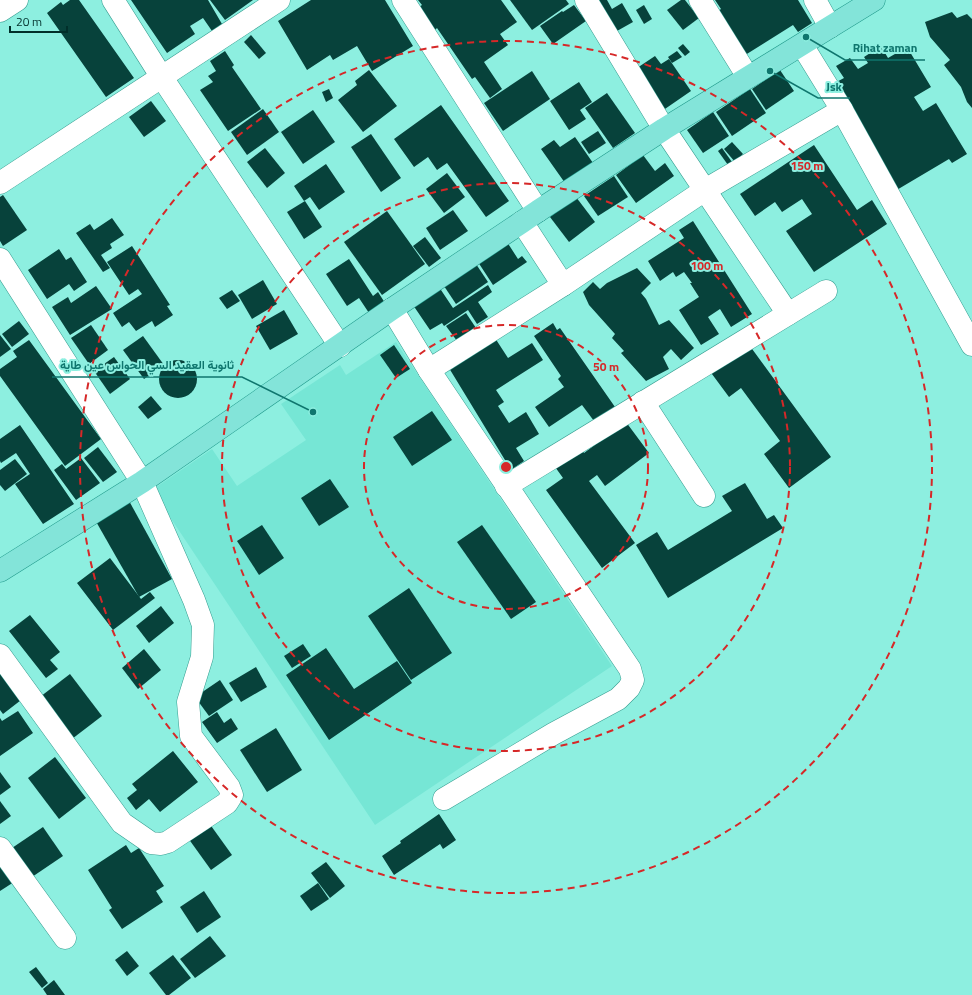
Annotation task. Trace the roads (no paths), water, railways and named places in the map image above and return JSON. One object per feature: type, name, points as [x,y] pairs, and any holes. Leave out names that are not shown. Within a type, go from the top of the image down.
[{"type":"main road","points":[[0,571],[142,482],[392,309],[664,129],[874,0]]},
{"type":"street","points":[[0,11],[17,0]]},
{"type":"street","points":[[113,0],[161,76],[340,346]]},
{"type":"street","points":[[0,183],[278,0]]},
{"type":"street","points":[[403,0],[530,217],[563,285]]},
{"type":"street","points":[[586,0],[664,129],[788,314]]},
{"type":"street","points":[[700,0],[748,77]]},
{"type":"street","points":[[815,0],[830,27]]},
{"type":"street","points":[[802,45],[842,110],[972,345]]},
{"type":"street","points":[[429,370],[563,285],[705,190],[842,110]]},
{"type":"street","points":[[0,259],[142,482],[194,600],[203,625],[202,657],[188,702],[191,736],[229,787],[232,795],[227,802],[168,842],[161,844],[151,843],[122,823],[0,655]]},
{"type":"street","points":[[506,486],[826,291]]},
{"type":"street","points":[[392,309],[429,370],[630,668],[632,680],[629,688],[618,699],[553,734],[444,799]]},
{"type":"street","points":[[643,402],[704,496]]},
{"type":"street","points":[[0,848],[65,938]]},
{"type":"place","name":"Rihat zaman","points":[[806,37]]},
{"type":"place","name":"Jsk","points":[[770,71]]},
{"type":"place","name":"ثانوية العقيد السي الحواس عين طاية","points":[[313,412]]}]
